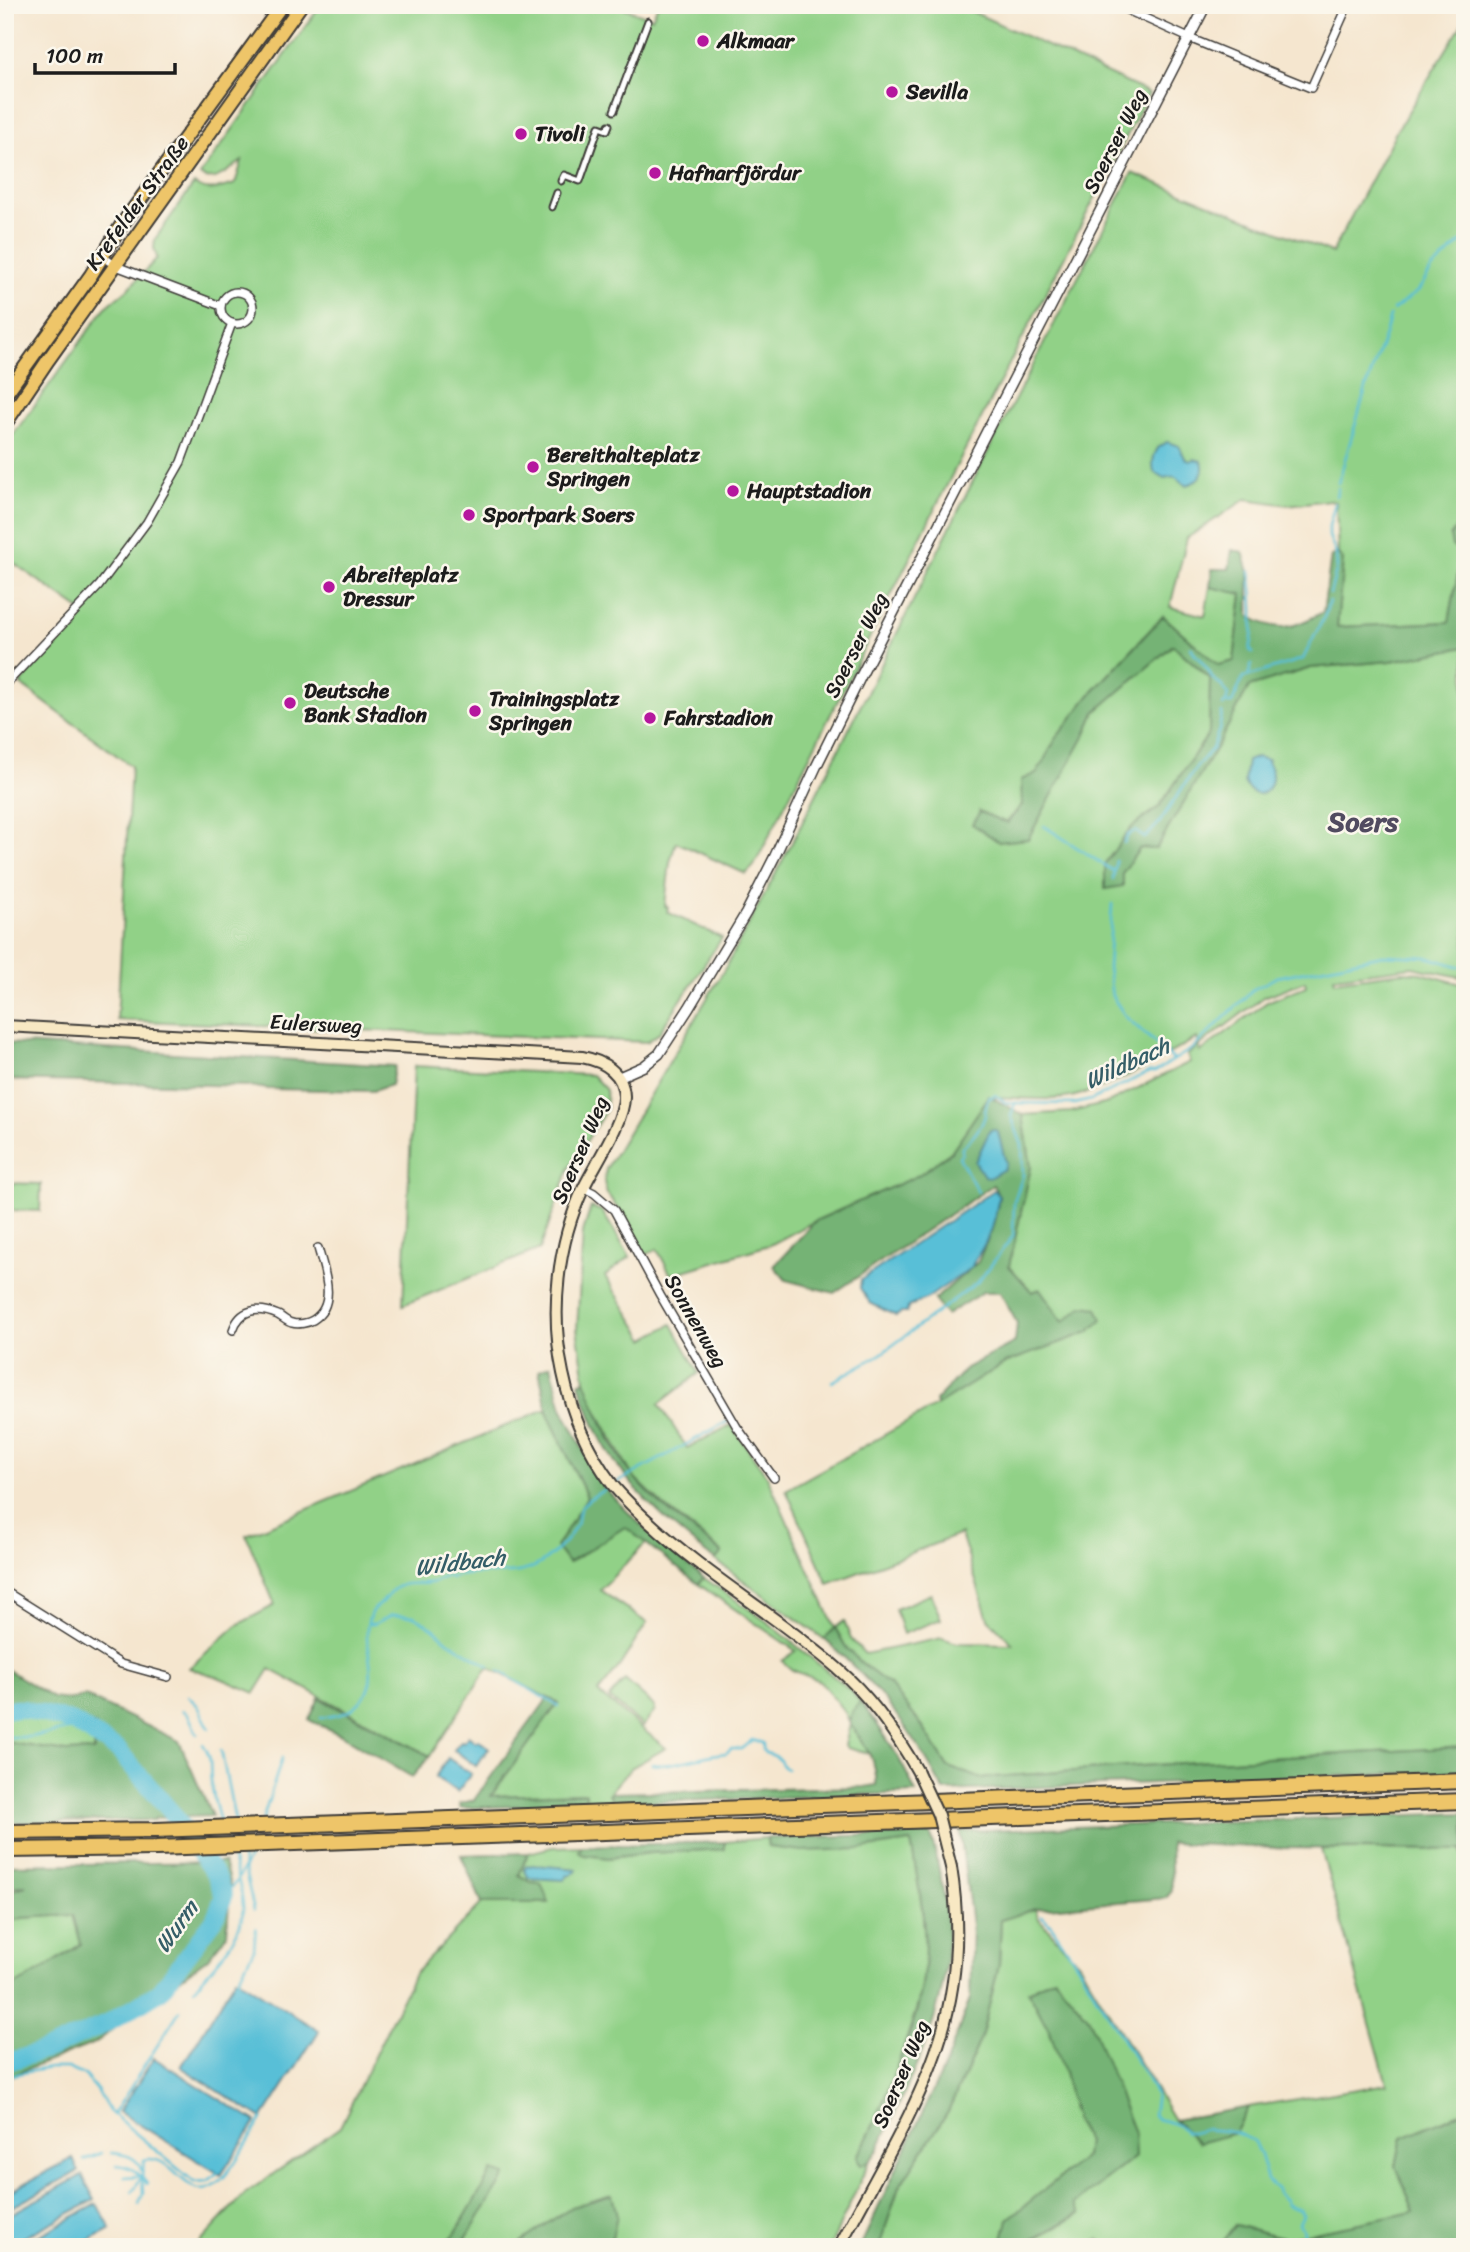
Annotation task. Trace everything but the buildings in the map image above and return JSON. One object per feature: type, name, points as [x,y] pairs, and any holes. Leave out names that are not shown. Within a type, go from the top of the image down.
[{"type":"highway","points":[[5,1832],[155,1830],[1465,1781]]},
{"type":"highway","points":[[5,1850],[458,1838],[1465,1801]]},
{"type":"main road","name":"Krefelder Straße","points":[[5,395],[103,257],[121,226],[282,5]]},
{"type":"main road","name":"Krefelder Straße","points":[[5,424],[301,5]]},
{"type":"main road","name":"Eulersweg","points":[[5,1026],[582,1057],[600,1062],[619,1077]]},
{"type":"main road","name":"Soerser Weg","points":[[619,1077],[624,1092],[622,1112],[584,1188],[568,1231],[559,1271],[557,1333],[563,1375],[586,1440],[611,1483],[673,1545],[839,1670],[875,1707],[918,1772],[938,1815],[951,1867],[956,1913],[956,1960],[941,2038],[918,2093],[839,2247]]},
{"type":"street","points":[[1116,5],[1311,88],[1348,5]]},
{"type":"street","name":"Soerser Weg","points":[[619,1077],[644,1066],[659,1054],[746,913],[856,687],[1206,5]]},
{"type":"street","points":[[614,111],[649,21]]},
{"type":"street","points":[[561,181],[564,175],[580,181],[599,127],[607,130],[609,125]]},
{"type":"street","points":[[552,207],[557,193]]},
{"type":"street","points":[[103,257],[116,266],[221,306]]},
{"type":"street","points":[[237,292],[250,299],[253,307],[248,320],[240,324],[226,319],[221,306],[229,294],[237,292]]},
{"type":"street","points":[[5,685],[99,586],[147,522],[181,462],[232,323]]},
{"type":"street","name":"Sonnenweg","points":[[584,1188],[594,1192],[614,1210],[737,1427],[774,1478]]},
{"type":"street","points":[[233,1330],[236,1320],[255,1310],[277,1314],[293,1324],[312,1321],[320,1315],[328,1291],[318,1248]]},
{"type":"street","points":[[5,1591],[121,1664],[167,1677]]},
{"type":"green space","name":"Sportpark Soers","points":[[321,5],[616,5],[652,18],[658,5],[958,5],[1149,93],[754,866],[746,874],[676,842],[670,862],[665,906],[668,907],[667,912],[722,938],[659,1033],[647,1042],[117,1020],[131,766],[20,684],[83,612],[5,557],[5,446],[105,308],[129,288],[157,258],[155,239],[194,184],[209,189],[235,184],[242,161],[216,178],[200,175]]},
{"type":"green space","points":[[1465,19],[1465,520],[1460,521],[1462,551],[1449,622],[1337,627],[1343,560],[1338,554],[1336,502],[1330,500],[1288,505],[1246,499],[1187,538],[1170,607],[1205,616],[1210,587],[1242,593],[1234,661],[1218,665],[1163,616],[1090,695],[1057,737],[1022,805],[1006,823],[980,812],[999,842],[1085,735],[1095,712],[1173,645],[1210,678],[1209,733],[1159,807],[1132,827],[1123,872],[1140,848],[1156,849],[1249,687],[1311,668],[1391,661],[1465,647],[1465,764],[1462,776],[1465,788],[1465,978],[1412,967],[1334,977],[1335,981],[1403,972],[1421,973],[1465,985],[1465,1747],[1195,1762],[980,1778],[948,1767],[922,1726],[891,1686],[847,1649],[836,1629],[824,1639],[715,1560],[722,1552],[664,1506],[632,1475],[595,1407],[585,1380],[577,1329],[583,1232],[591,1207],[602,1211],[630,1257],[605,1276],[645,1339],[672,1324],[699,1373],[659,1404],[687,1448],[731,1425],[767,1476],[835,1628],[844,1621],[851,1639],[865,1654],[942,1638],[957,1643],[1013,1644],[988,1619],[961,1534],[828,1584],[786,1490],[936,1406],[1005,1363],[1089,1332],[1063,1322],[1040,1290],[1032,1292],[1009,1266],[1031,1167],[1023,1115],[1071,1112],[1108,1103],[1190,1062],[1187,1055],[1199,1046],[1197,1038],[1123,1078],[1075,1096],[1044,1099],[989,1097],[951,1152],[917,1176],[815,1221],[772,1244],[671,1275],[657,1249],[644,1256],[623,1216],[606,1192],[606,1169],[728,963],[797,833],[979,469],[1132,173],[1332,253],[1397,130]],"holes":[[[1305,981],[1306,986],[1267,1002],[1200,1052],[1199,1046],[1264,997]]]},
{"type":"green space","points":[[1465,520],[1465,647],[1391,661],[1311,668],[1249,687],[1156,849],[1140,848],[1123,872],[1123,886],[1105,889],[1105,863],[1132,827],[1159,807],[1209,733],[1210,678],[1173,645],[1095,712],[1028,839],[999,842],[972,824],[980,812],[1007,823],[1022,805],[1021,780],[1037,773],[1057,737],[1090,695],[1163,616],[1218,665],[1234,661],[1242,594],[1210,587],[1212,569],[1229,569],[1232,550],[1243,552],[1249,572],[1249,616],[1269,625],[1295,625],[1323,612],[1331,556],[1338,554],[1343,560],[1337,627],[1449,622],[1462,552],[1452,546],[1450,536],[1460,521]]},
{"type":"green space","points":[[5,1043],[395,1066],[391,1085],[373,1091],[5,1080]]},
{"type":"green space","points":[[414,1066],[592,1075],[606,1090],[607,1108],[569,1169],[540,1249],[403,1305]]},
{"type":"green space","points":[[989,1096],[1023,1115],[1031,1167],[1009,1266],[1032,1292],[1040,1289],[1063,1322],[1083,1306],[1097,1308],[1102,1320],[1089,1332],[1005,1363],[936,1406],[935,1401],[966,1368],[1015,1342],[1017,1323],[1000,1292],[983,1292],[946,1315],[934,1300],[978,1262],[997,1209],[999,1196],[993,1185],[834,1293],[786,1280],[774,1266],[815,1221],[917,1176],[951,1152]]},
{"type":"green space","points":[[5,1183],[41,1184],[40,1211],[5,1210]]},
{"type":"green space","points":[[551,1365],[562,1408],[605,1489],[650,1534],[704,1578],[698,1584],[625,1527],[568,1563],[556,1547],[587,1497],[548,1414],[539,1370]]},
{"type":"green space","points":[[585,1380],[611,1441],[631,1473],[662,1506],[722,1553],[715,1560],[649,1503],[615,1462],[586,1403],[579,1383]]},
{"type":"green space","points":[[546,1409],[587,1497],[557,1548],[569,1563],[625,1526],[646,1543],[600,1590],[647,1623],[619,1667],[598,1693],[666,1748],[631,1768],[609,1793],[613,1803],[586,1804],[585,1793],[491,1796],[558,1703],[490,1668],[430,1756],[270,1669],[255,1693],[189,1668],[237,1625],[275,1605],[246,1535]]},
{"type":"green space","points":[[704,1578],[769,1623],[850,1690],[860,1702],[852,1712],[850,1724],[846,1714],[820,1681],[792,1670],[782,1661],[796,1651],[698,1584]]},
{"type":"green space","points":[[931,1594],[941,1619],[903,1634],[895,1609]]},
{"type":"green space","points":[[835,1628],[847,1649],[891,1686],[922,1726],[948,1767],[980,1778],[1195,1762],[1465,1747],[1465,1771],[944,1791],[919,1747],[892,1709],[861,1674],[824,1639]]},
{"type":"green space","points":[[5,1668],[53,1698],[69,1700],[85,1696],[179,1741],[212,1816],[5,1823],[5,1742],[66,1752],[94,1751],[96,1726],[52,1710],[5,1703]]},
{"type":"green space","points":[[625,1680],[654,1706],[655,1711],[643,1726],[609,1698]]},
{"type":"green space","points":[[319,1698],[430,1756],[412,1777],[341,1735],[309,1720]]},
{"type":"green space","points":[[548,1698],[558,1703],[491,1796],[586,1793],[586,1804],[460,1808],[459,1804],[474,1800]]},
{"type":"green space","points":[[860,1702],[891,1745],[916,1793],[613,1803],[609,1793],[876,1785],[872,1760],[850,1724],[852,1712]]},
{"type":"green space","points":[[5,1703],[52,1711],[96,1726],[94,1751],[66,1752],[5,1742]]},
{"type":"green space","points":[[850,1724],[870,1754],[847,1748],[845,1745]]},
{"type":"green space","points":[[1465,1813],[1465,1850],[1275,1848],[1170,1843],[1172,1891],[1166,1898],[1035,1909],[1001,1920],[999,1965],[981,2038],[948,2112],[899,2187],[879,2247],[860,2247],[947,2060],[970,1999],[972,1925],[960,1831]]},
{"type":"green space","points":[[931,1834],[943,1889],[946,1918],[945,1973],[932,2025],[912,2076],[878,2150],[869,2162],[860,2165],[857,2156],[874,2123],[900,2059],[916,2015],[922,1985],[925,1954],[923,1922],[911,1842],[862,1849],[802,1851],[768,1847],[767,1838]]},
{"type":"green space","points":[[767,1838],[768,1847],[804,1850],[858,1848],[911,1841],[919,1889],[925,1953],[919,2001],[882,2105],[857,2156],[860,2165],[869,2162],[830,2247],[196,2247],[246,2193],[340,2127],[414,1974],[482,1903],[548,1903],[531,1882],[519,1875],[528,1853],[552,1847],[582,1846],[579,1851],[608,1858],[725,1849],[725,1842]]},
{"type":"green space","points":[[725,1842],[725,1849],[608,1858],[584,1855],[579,1851],[582,1846]]},
{"type":"green space","points":[[1321,1849],[1461,1850],[1465,1861],[1465,2111],[1402,2138],[1396,2166],[1415,2212],[1285,2238],[1235,2225],[1218,2247],[1111,2247],[1099,2239],[1089,2247],[1020,2247],[1080,2214],[1074,2204],[1135,2157],[1029,1992],[1050,2032],[1064,2072],[1076,2122],[1087,2141],[1085,2157],[1009,2219],[1003,2241],[991,2247],[879,2247],[899,2187],[948,2112],[981,2038],[999,1965],[1001,1920],[1035,1909],[1039,1919],[1079,1963],[1174,2120],[1199,2143],[1235,2133],[1249,2107],[1387,2084]]},
{"type":"green space","points":[[528,1853],[519,1875],[531,1882],[541,1883],[549,1903],[482,1903],[461,1855]]},
{"type":"green space","points":[[224,1862],[230,1885],[227,1934],[208,1958],[95,2043],[5,2078],[5,1991],[81,1944],[73,1915],[22,1918],[5,1923],[5,1892],[26,1886],[5,1887],[5,1865]]},
{"type":"green space","points":[[74,1915],[81,1944],[5,1991],[5,1923],[22,1918]]},
{"type":"green space","points":[[1054,1977],[1090,2020],[1134,2133],[1135,2157],[1074,2204],[1080,2213],[1020,2247],[991,2247],[1003,2240],[1008,2219],[1085,2157],[1087,2141],[1076,2122],[1064,2072],[1050,2032],[1028,1991]]},
{"type":"green space","points":[[1249,2107],[1235,2133],[1199,2143],[1174,2120]]},
{"type":"green space","points":[[1465,2111],[1465,2247],[1218,2247],[1235,2225],[1285,2238],[1414,2212],[1396,2166],[1402,2137]]},
{"type":"green space","points":[[492,2171],[506,2175],[460,2247],[441,2247],[456,2232]]},
{"type":"green space","points":[[612,2195],[617,2215],[612,2238],[592,2247],[514,2247],[571,2207]]},
{"type":"water","points":[[1167,442],[1179,446],[1185,458],[1190,461],[1202,461],[1202,474],[1197,480],[1185,485],[1175,476],[1164,478],[1154,472],[1155,454],[1159,447]]},
{"type":"water","points":[[1257,757],[1268,760],[1272,779],[1270,786],[1261,794],[1249,790],[1244,782],[1247,761]]},
{"type":"water","points":[[990,1130],[998,1132],[1006,1163],[1004,1169],[989,1178],[984,1176],[975,1162]]},
{"type":"water","points":[[994,1190],[999,1196],[993,1223],[972,1267],[928,1298],[908,1307],[907,1313],[896,1316],[870,1303],[860,1288],[861,1280]]},
{"type":"water","points":[[468,1736],[489,1748],[476,1766],[454,1750]]},
{"type":"water","points":[[448,1758],[471,1774],[457,1792],[435,1777]]},
{"type":"water","points":[[526,1866],[577,1869],[564,1880],[529,1878],[524,1870]]},
{"type":"water","points":[[236,1978],[319,2031],[262,2119],[181,2067]]},
{"type":"water","points":[[154,2058],[256,2122],[221,2175],[119,2112]]},
{"type":"water","points":[[73,2158],[79,2171],[5,2211],[5,2194]]},
{"type":"water","points":[[82,2175],[95,2200],[5,2247],[5,2217]]},
{"type":"water","points":[[97,2204],[111,2229],[77,2247],[18,2247]]},
{"type":"waterway","points":[[1393,310],[1418,291],[1432,269],[1465,239]]},
{"type":"waterway","points":[[1338,483],[1390,316]]},
{"type":"waterway","points":[[1336,496],[1338,488]]},
{"type":"waterway","points":[[1330,594],[1337,568],[1336,554],[1329,536],[1335,503]]},
{"type":"waterway","points":[[1250,571],[1253,611],[1250,650],[1253,653]]},
{"type":"waterway","points":[[1223,706],[1225,703],[1232,703],[1243,678],[1303,659],[1329,601]]},
{"type":"waterway","points":[[1191,647],[1212,678],[1228,695],[1226,702]]},
{"type":"waterway","points":[[1248,676],[1252,664]]},
{"type":"waterway","points":[[1124,843],[1128,835],[1135,831],[1145,838],[1159,823],[1197,766],[1212,749],[1222,713]]},
{"type":"waterway","points":[[1044,826],[1113,871]]},
{"type":"waterway","points":[[1113,879],[1116,861]]},
{"type":"waterway","points":[[1112,904],[1108,968],[1112,996],[1126,1017],[1173,1059]]},
{"type":"waterway","name":"Wildbach","points":[[832,1382],[881,1354],[979,1281],[1013,1236],[1014,1202],[1023,1175],[1022,1145],[1011,1116],[1015,1103],[1074,1104],[1091,1100],[1149,1072],[1155,1072],[1193,1048],[1254,989],[1277,977],[1383,955],[1427,957],[1465,968]]},
{"type":"waterway","points":[[978,1192],[959,1157],[962,1147],[982,1124],[989,1098],[996,1095],[1005,1102],[1015,1103]]},
{"type":"waterway","name":"Wildbach","points":[[615,1484],[728,1421]]},
{"type":"waterway","name":"Wildbach","points":[[321,1718],[346,1713],[363,1698],[371,1675],[367,1625],[374,1608],[395,1588],[406,1584],[434,1582],[448,1576],[451,1578],[530,1569],[557,1550],[574,1528],[585,1503],[609,1487]]},
{"type":"waterway","points":[[368,1624],[374,1624],[392,1615],[414,1616],[489,1666]]},
{"type":"waterway","points":[[499,1671],[558,1706]]},
{"type":"waterway","points":[[188,1696],[198,1706],[209,1728]]},
{"type":"waterway","points":[[5,1700],[23,1709]]},
{"type":"waterway","name":"Wurm","points":[[5,1709],[23,1709],[73,1722],[118,1750],[173,1814],[216,1876],[224,1896],[214,1920],[160,1991],[108,2023],[52,2048],[5,2063]]},
{"type":"waterway","points":[[182,1710],[188,1714],[197,1734]]},
{"type":"waterway","name":"Wurm","points":[[5,1737],[30,1737],[83,1727]]},
{"type":"waterway","points":[[652,1764],[668,1764],[726,1753],[731,1749],[741,1749],[752,1740],[763,1743],[765,1753],[776,1757],[787,1769]]},
{"type":"waterway","points":[[203,1744],[209,1757],[211,1781],[221,1824]]},
{"type":"waterway","points":[[221,1750],[235,1821]]},
{"type":"waterway","name":"Wildbach","points":[[262,1822],[282,1758]]},
{"type":"waterway","points":[[240,1849],[254,1910]]},
{"type":"waterway","points":[[194,1989],[225,1952],[241,1921],[242,1897],[229,1850]]},
{"type":"waterway","name":"Wildbach","points":[[224,1896],[237,1881],[252,1851]]},
{"type":"waterway","points":[[1042,1916],[1077,1964],[1156,2094],[1153,2115],[1186,2132],[1203,2129],[1225,2131],[1236,2133],[1254,2143],[1267,2180],[1277,2189],[1287,2205],[1300,2210],[1303,2215],[1299,2223],[1303,2230],[1302,2237],[1312,2241],[1315,2247]]},
{"type":"waterway","points":[[238,1980],[254,1949],[256,1928]]},
{"type":"waterway","points":[[113,2115],[180,2010]]},
{"type":"waterway","points":[[5,2076],[50,2068],[68,2068],[85,2076],[109,2111],[194,2182],[208,2181],[217,2173]]},
{"type":"waterway","points":[[132,2192],[142,2176],[144,2160],[155,2159],[191,2185],[200,2189],[211,2187],[228,2172],[262,2119]]},
{"type":"waterway","points":[[84,2160],[101,2153]]},
{"type":"waterway","points":[[111,2153],[133,2159],[141,2170]]},
{"type":"waterway","points":[[117,2165],[134,2171],[147,2184]]},
{"type":"waterway","points":[[124,2177],[139,2176]]},
{"type":"waterway","points":[[139,2204],[143,2193],[142,2176]]},
{"type":"place","name":"Alkmaar","points":[[703,41]]},
{"type":"place","name":"Sevilla","points":[[892,92]]},
{"type":"place","name":"Tivoli","points":[[521,134]]},
{"type":"place","name":"Hafnarfjördur","points":[[655,173]]},
{"type":"place","name":"Bereithalteplatz Springen","points":[[533,467]]},
{"type":"place","name":"Hauptstadion","points":[[733,491]]},
{"type":"place","name":"Sportpark Soers","points":[[469,515]]},
{"type":"place","name":"Abreiteplatz Dressur","points":[[329,587]]},
{"type":"place","name":"Deutsche Bank Stadion","points":[[290,703]]},
{"type":"place","name":"Trainingsplatz Springen","points":[[475,711]]},
{"type":"place","name":"Fahrstadion","points":[[650,718]]},
{"type":"district","name":"Soers","points":[[1363,821]]}]
